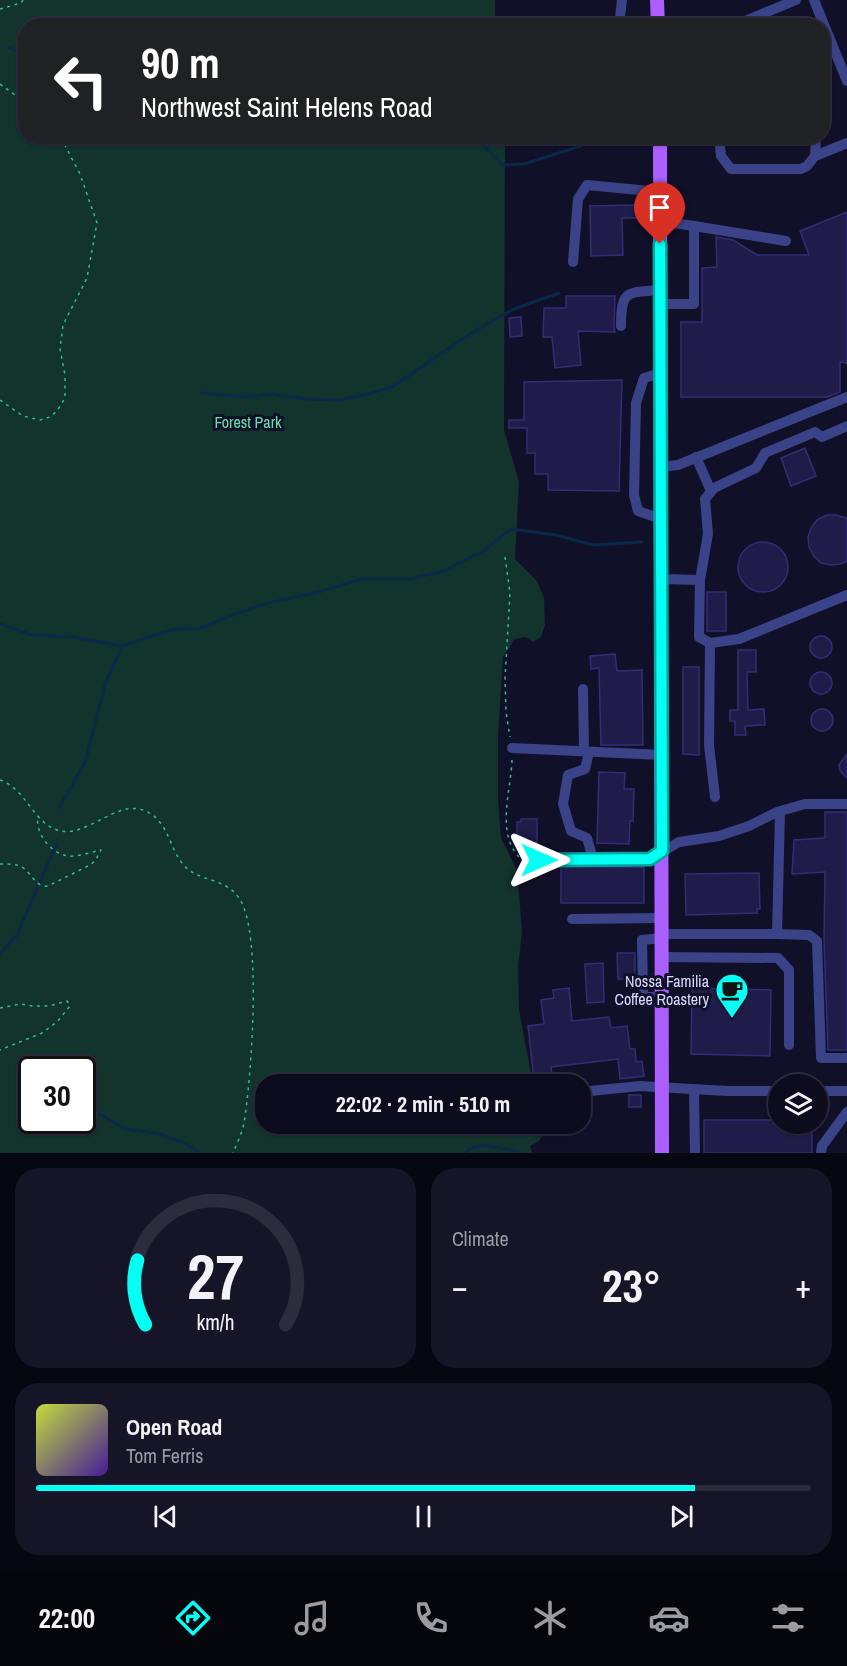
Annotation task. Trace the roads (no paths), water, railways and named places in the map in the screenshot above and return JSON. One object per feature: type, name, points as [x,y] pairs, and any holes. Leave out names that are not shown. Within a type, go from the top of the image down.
[{"type":"main road","points":[[657,0],[658,18]]},
{"type":"main road","points":[[660,144],[662,1153]]},
{"type":"street","points":[[620,18],[622,0]]},
{"type":"street","points":[[752,18],[796,0]]},
{"type":"street","points":[[814,0],[821,18]]},
{"type":"street","points":[[830,39],[847,81]]},
{"type":"street","points":[[815,156],[847,143]]},
{"type":"street","points":[[720,144],[721,156],[731,169],[801,169],[815,156],[816,144]]},
{"type":"street","points":[[573,262],[578,199],[587,185],[660,192]]},
{"type":"street","points":[[660,221],[786,241]]},
{"type":"street","points":[[621,326],[621,306],[627,296],[633,293],[694,304],[694,226]]},
{"type":"street","points":[[661,374],[644,378],[636,403],[634,495],[638,511],[661,519]]},
{"type":"street","points":[[661,467],[678,465],[847,397]]},
{"type":"street","points":[[847,426],[822,437],[815,432],[765,453],[756,468],[714,488],[705,499],[708,534],[700,580],[699,637],[710,643],[739,639],[847,595]]},
{"type":"street","points":[[696,458],[711,491]]},
{"type":"street","points":[[661,579],[700,580]]},
{"type":"street","points":[[710,643],[709,745],[715,797]]},
{"type":"street","points":[[583,689],[587,752],[585,769],[568,775],[563,804],[571,831],[587,838],[592,859]]},
{"type":"street","points":[[512,748],[662,755]]},
{"type":"street","points":[[539,860],[650,859],[679,842],[719,836],[805,804],[847,804]]},
{"type":"street","points":[[777,934],[780,812]]},
{"type":"street","points":[[572,919],[662,918]]},
{"type":"street","points":[[662,997],[643,997],[642,940],[662,936],[809,935],[817,941],[821,1058],[847,1058]]},
{"type":"street","points":[[662,957],[778,958],[789,970],[789,1045]]},
{"type":"street","points":[[591,1091],[640,1086],[768,1091]]},
{"type":"street","points":[[694,1089],[695,1153]]},
{"type":"street","points":[[828,1091],[847,1090]]},
{"type":"street","points":[[821,1153],[822,1146],[847,1112]]},
{"type":"waterway","points":[[9,47],[18,52]]},
{"type":"waterway","points":[[482,144],[503,165],[524,164],[581,146]]},
{"type":"waterway","points":[[202,393],[245,397],[270,394],[338,400],[365,395],[392,387],[473,332],[514,309],[559,293]]},
{"type":"waterway","points":[[0,624],[32,635],[72,637],[123,646],[171,630],[201,628],[268,603],[319,592],[361,579],[410,579],[443,571],[483,551],[511,529],[556,535],[593,545],[642,542]]},
{"type":"waterway","points":[[59,808],[85,762],[106,681],[123,646]]},
{"type":"waterway","points":[[0,954],[17,935],[56,845]]},
{"type":"waterway","points":[[96,1112],[126,1129],[160,1134],[184,1143],[201,1153]]},
{"type":"waterway","points":[[465,1153],[482,1145],[515,1151]]},
{"type":"place","name":"Nossa Familia Coffee Roastery","points":[[732,1019]]},
{"type":"park label","name":"Forest Park","points":[[248,422]]}]
